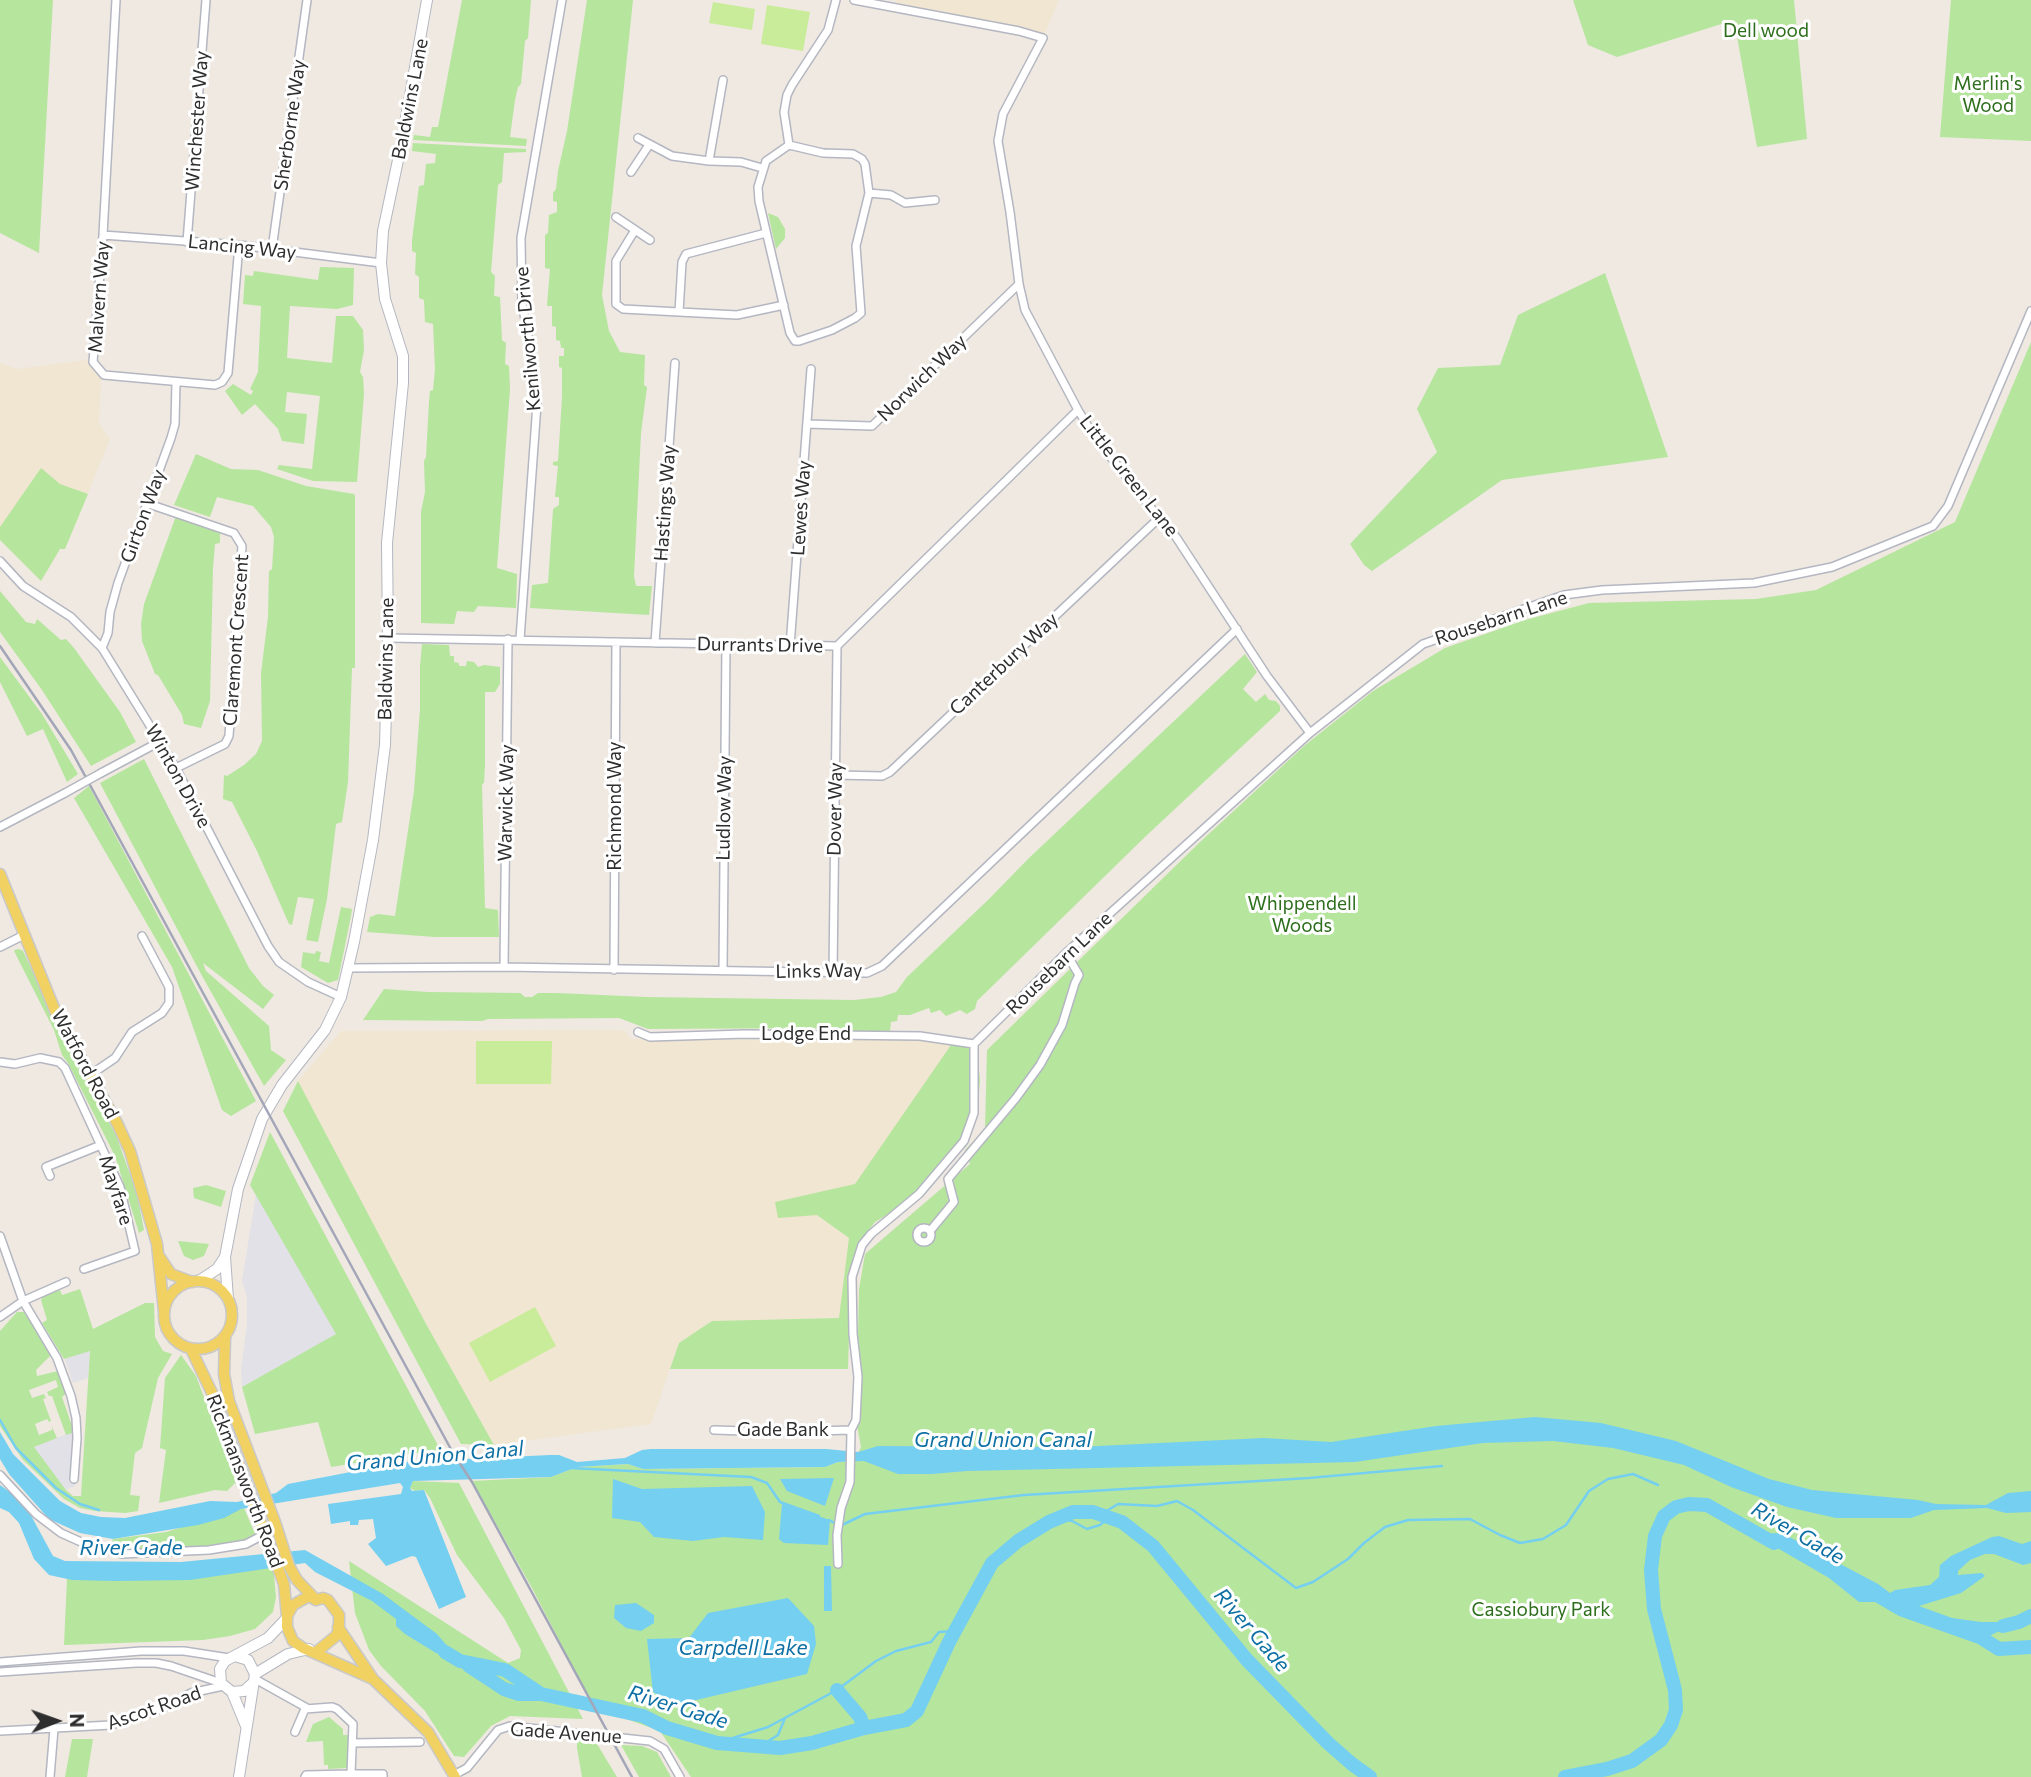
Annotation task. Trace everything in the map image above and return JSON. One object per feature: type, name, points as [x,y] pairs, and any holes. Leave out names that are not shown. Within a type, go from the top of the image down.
[{"type":"main road","name":"Watford Road","points":[[0,874],[57,1013],[130,1152],[144,1194],[159,1256],[164,1311]]},
{"type":"main road","points":[[159,1256],[172,1274],[215,1286],[228,1299],[232,1315],[225,1338],[211,1346],[191,1349],[176,1342],[169,1335],[164,1311],[173,1292],[196,1282]]},
{"type":"main road","name":"Rickmansworth Road","points":[[225,1338],[225,1382],[229,1401],[274,1518],[278,1568],[284,1584],[287,1617]]},
{"type":"main road","name":"Rickmansworth Road","points":[[191,1349],[212,1393],[263,1529],[297,1580],[316,1600]]},
{"type":"main road","points":[[312,1651],[332,1641],[338,1628],[339,1615],[333,1605],[323,1598],[316,1600],[309,1596],[293,1605],[287,1617],[286,1627],[293,1641],[312,1651],[373,1679]]},
{"type":"main road","points":[[338,1628],[373,1679],[428,1732],[454,1776]]},
{"type":"street","name":"Malvern Way","points":[[116,0],[93,362],[104,375],[215,385],[222,382],[228,373],[239,245]]},
{"type":"street","name":"Winchester Way","points":[[187,242],[206,0]]},
{"type":"street","name":"Sherborne Way","points":[[272,249],[307,0]]},
{"type":"street","name":"Baldwins Lane","points":[[228,1299],[225,1257],[239,1189],[262,1119],[282,1085],[325,1031],[341,998],[349,968],[381,788],[388,638],[387,543],[403,383],[403,356],[385,299],[381,263],[383,231],[427,0]]},
{"type":"street","name":"Kenilworth Drive","points":[[520,639],[537,404],[534,369],[522,303],[520,239],[562,0]]},
{"type":"street","points":[[789,145],[784,112],[787,94],[828,30],[836,0]]},
{"type":"street","name":"Little Green Lane","points":[[854,0],[1020,31],[1043,38],[1003,114],[998,134],[1019,284],[1029,318],[1077,410],[1094,436],[1158,518],[1177,537],[1267,676],[1310,733]]},
{"type":"street","points":[[709,161],[723,80]]},
{"type":"street","points":[[638,138],[672,156],[741,162],[762,168]]},
{"type":"street","points":[[631,173],[649,145]]},
{"type":"street","points":[[789,145],[823,153],[857,155],[865,164],[869,193],[856,246],[861,313],[832,330],[806,340],[794,341],[790,332],[766,233],[758,187],[762,168],[775,153],[789,145]]},
{"type":"street","points":[[869,193],[891,195],[905,203],[935,200]]},
{"type":"street","points":[[616,216],[650,240]]},
{"type":"street","points":[[635,230],[616,261],[615,304],[623,309],[737,315],[784,305]]},
{"type":"street","points":[[679,312],[682,262],[686,254],[766,233]]},
{"type":"street","name":"Lancing Way","points":[[103,235],[239,245],[381,263]]},
{"type":"street","name":"Norwich Way","points":[[807,424],[872,426],[1019,284]]},
{"type":"street","name":"Rousebarn Lane","points":[[974,1044],[1066,953],[1310,733],[1423,644],[1564,595],[1602,590],[1754,583],[1832,567],[1933,526],[1948,506],[2031,311]]},
{"type":"street","name":"Hastings Way","points":[[655,643],[675,363]]},
{"type":"street","name":"Lewes Way","points":[[790,646],[811,369]]},
{"type":"street","name":"Girton Way","points":[[102,648],[108,633],[110,612],[118,583],[171,438],[176,382]]},
{"type":"street","name":"Durrants Drive","points":[[388,638],[837,646],[1077,410]]},
{"type":"street","name":"Claremont Crescent","points":[[146,503],[234,533],[242,546],[229,736],[225,744],[176,768]]},
{"type":"street","name":"Canterbury Way","points":[[836,775],[882,776],[890,772],[1158,518]]},
{"type":"street","name":"Winton Drive","points":[[0,561],[23,586],[71,617],[102,648],[176,768],[272,954],[286,968],[341,998]]},
{"type":"street","name":"Links Way","points":[[349,968],[504,967],[867,973],[882,966],[1237,629]]},
{"type":"street","name":"Warwick Way","points":[[504,967],[508,639]]},
{"type":"street","name":"Richmond Way","points":[[614,970],[617,642]]},
{"type":"street","name":"Ludlow Way","points":[[723,971],[726,644]]},
{"type":"street","name":"Dover Way","points":[[833,973],[837,646]]},
{"type":"street","points":[[0,827],[160,741]]},
{"type":"street","points":[[0,947],[24,936]]},
{"type":"street","points":[[90,1075],[115,1058],[132,1032],[162,1013],[169,1003],[169,987],[142,936]]},
{"type":"street","points":[[930,1231],[954,1202],[948,1178],[1016,1098],[1040,1065],[1062,1025],[1079,975],[1066,953]]},
{"type":"street","name":"Lodge End","points":[[638,1032],[650,1037],[745,1034],[920,1036],[974,1044]]},
{"type":"street","points":[[838,1564],[839,1520],[849,1482],[851,1430],[856,1420],[858,1377],[853,1334],[852,1277],[862,1245],[871,1234],[919,1194],[964,1141],[974,1113],[974,1044]]},
{"type":"street","name":"Mayfare","points":[[0,1062],[15,1064],[40,1058],[59,1062],[65,1068],[120,1187],[135,1251],[84,1269]]},
{"type":"street","points":[[50,1176],[46,1167],[102,1145]]},
{"type":"street","points":[[0,1236],[23,1301],[57,1359],[76,1418],[77,1459],[74,1479]]},
{"type":"street","points":[[196,1282],[217,1269],[225,1257]]},
{"type":"street","points":[[0,1317],[23,1301],[66,1282]]},
{"type":"street","name":"Gade Bank","points":[[714,1430],[851,1430]]},
{"type":"street","points":[[0,1475],[36,1514],[61,1533],[122,1554],[209,1550],[246,1544],[263,1529]]},
{"type":"street","points":[[246,1726],[225,1687],[220,1669],[232,1657],[268,1637],[287,1617]]},
{"type":"street","points":[[0,1662],[141,1651],[184,1651],[248,1660],[254,1678],[239,1777]]},
{"type":"street","points":[[225,1687],[244,1691],[254,1678],[288,1654],[312,1651]]},
{"type":"street","name":"Ascot Road","points":[[0,1672],[156,1663],[225,1687]]},
{"type":"street","points":[[254,1678],[307,1709],[337,1709],[353,1724],[351,1774]]},
{"type":"street","name":"Ascot Road","points":[[0,1731],[95,1727],[124,1722],[161,1709],[191,1693],[225,1687]]},
{"type":"street","points":[[295,1732],[307,1709]]},
{"type":"street","name":"Gade Avenue","points":[[454,1776],[467,1768],[498,1730],[510,1726],[650,1741],[664,1748],[680,1777]]},
{"type":"street","points":[[50,1777],[54,1729]]},
{"type":"street","points":[[353,1743],[420,1742]]},
{"type":"street","points":[[305,1777],[351,1774],[383,1774],[383,1777]]},
{"type":"shaded area","points":[[896,0],[1059,0],[1043,38],[894,11]]},
{"type":"shaded area","points":[[87,360],[101,378],[99,424],[110,439],[65,549],[60,549],[41,581],[0,540],[0,363],[17,369]]},
{"type":"shaded area","points":[[341,1031],[626,1031],[630,1039],[923,1040],[970,1046],[978,1057],[978,1104],[895,1210],[875,1222],[865,1234],[859,1252],[858,1306],[839,1318],[712,1321],[679,1343],[651,1424],[494,1445],[425,1322],[298,1081]]},
{"type":"shaded area","points":[[256,1194],[337,1334],[242,1387],[247,1297],[242,1281]]},
{"type":"shaded area","points":[[90,1350],[88,1378],[73,1383],[65,1359]]},
{"type":"shaded area","points":[[72,1432],[75,1486],[66,1490],[33,1447]]},
{"type":"green space","points":[[0,0],[53,0],[39,253],[0,233]]},
{"type":"green space","points":[[462,0],[531,0],[521,84],[515,100],[510,137],[527,139],[526,146],[413,140],[414,135],[430,137],[432,127],[438,127]]},
{"type":"green space","points":[[587,0],[633,0],[602,295],[609,331],[620,352],[645,355],[644,385],[647,387],[641,433],[634,576],[636,586],[652,586],[649,615],[530,608],[532,585],[548,583],[553,509],[559,505],[559,497],[555,497],[558,466],[553,465],[553,462],[558,461],[562,397],[562,368],[559,367],[559,356],[564,356],[564,348],[561,348],[560,341],[556,340],[556,327],[552,326],[552,306],[547,306],[550,269],[545,268],[545,235],[548,233],[549,215],[557,212],[553,193],[567,131]]},
{"type":"green space","name":"Dell wood","points":[[1573,0],[1794,0],[1807,139],[1757,147],[1734,20],[1617,57],[1588,45]]},
{"type":"green space","name":"Merlin's Wood","points":[[1951,0],[2031,0],[2031,141],[1940,137]]},
{"type":"green space","points":[[713,2],[755,9],[752,30],[709,23]]},
{"type":"green space","points":[[767,5],[810,12],[803,51],[761,44]]},
{"type":"green space","points":[[413,143],[526,149],[526,152],[504,153],[502,182],[498,185],[491,272],[495,276],[494,296],[500,297],[502,340],[506,343],[505,364],[509,366],[510,389],[497,568],[517,574],[516,608],[478,606],[474,612],[457,611],[454,624],[421,623],[421,512],[425,492],[424,461],[430,391],[433,390],[435,369],[433,324],[425,322],[424,300],[419,298],[419,277],[415,274],[416,253],[412,251],[412,240],[419,186],[424,185],[426,164],[435,163],[436,154],[412,151]]},
{"type":"green space","points":[[768,213],[778,217],[785,229],[785,238],[776,249]]},
{"type":"green space","points":[[320,267],[354,268],[353,305],[337,309],[290,306],[287,358],[332,363],[336,316],[353,316],[363,330],[364,350],[360,372],[364,394],[357,482],[313,481],[277,469],[279,465],[312,469],[320,396],[287,392],[285,412],[307,414],[304,444],[282,441],[278,429],[255,404],[242,415],[225,391],[233,384],[251,395],[253,391],[250,389],[258,372],[261,306],[243,304],[245,275],[253,276],[254,271],[318,280]]},
{"type":"green space","points":[[1605,273],[1668,457],[1502,480],[1372,571],[1364,565],[1350,544],[1437,452],[1417,409],[1438,368],[1500,365],[1518,315]]},
{"type":"green space","points":[[2031,342],[2031,1777],[691,1777],[660,1731],[615,1715],[611,1708],[592,1704],[532,1588],[472,1481],[551,1477],[577,1467],[628,1464],[643,1469],[825,1467],[838,1462],[854,1461],[861,1447],[856,1420],[859,1289],[865,1254],[970,1164],[965,1150],[985,1129],[987,1050],[1199,843],[1304,746],[1373,691],[1445,648],[1525,620],[1589,603],[1756,599],[1816,590],[1955,522]]},
{"type":"green space","points":[[196,454],[231,469],[258,470],[306,486],[355,496],[355,668],[352,668],[348,782],[342,822],[336,824],[327,899],[318,942],[306,940],[314,899],[298,897],[292,925],[289,924],[232,802],[223,799],[224,775],[227,776],[244,765],[256,754],[262,741],[261,673],[274,537],[271,527],[253,506],[217,497],[210,517],[174,505]]},
{"type":"green space","points":[[41,468],[60,484],[88,494],[65,549],[60,549],[41,581],[0,540],[0,527]]},
{"type":"green space","points":[[176,516],[220,532],[220,543],[215,544],[213,568],[210,701],[201,728],[184,724],[182,715],[155,674],[142,641],[144,604]]},
{"type":"green space","points":[[0,591],[26,622],[35,624],[37,619],[61,640],[66,639],[120,712],[136,742],[91,766],[42,690],[0,632]]},
{"type":"green space","points":[[422,644],[449,645],[450,656],[454,656],[454,662],[459,663],[459,666],[466,666],[467,661],[474,662],[478,667],[500,667],[500,684],[495,692],[485,692],[485,765],[482,784],[485,908],[498,910],[499,937],[435,937],[367,932],[370,917],[378,914],[395,916],[414,791]]},
{"type":"green space","points":[[1245,654],[1257,672],[1243,689],[1256,702],[1265,694],[1269,700],[1276,701],[1280,711],[1146,836],[977,1001],[975,1009],[967,1014],[960,1010],[946,1016],[940,1010],[931,1013],[929,1008],[910,1015],[898,1015],[897,1021],[891,1022],[890,1031],[851,1032],[851,1029],[821,1028],[648,1029],[619,1018],[363,1020],[384,989],[520,993],[525,997],[538,993],[557,993],[854,1000],[881,997],[896,992],[907,977],[1029,858]]},
{"type":"green space","points":[[0,657],[42,714],[78,774],[67,782],[43,729],[27,736],[0,682]]},
{"type":"green space","points":[[144,759],[249,968],[274,995],[263,1009],[203,963],[206,971],[269,1026],[271,1050],[286,1060],[264,1086],[100,783]]},
{"type":"green space","points":[[89,786],[256,1101],[231,1116],[222,1110],[172,967],[74,798]]},
{"type":"green space","points":[[341,907],[352,909],[351,916],[338,980],[328,983],[301,967],[303,952],[321,952],[319,961],[329,963]]},
{"type":"green space","points":[[14,950],[23,951],[72,1056],[116,1135],[137,1194],[144,1230],[139,1233],[115,1156],[62,1055],[54,1030],[15,953]]},
{"type":"green space","points":[[476,1041],[552,1041],[551,1084],[476,1084]]},
{"type":"green space","points":[[951,1045],[970,1046],[978,1057],[978,1104],[972,1121],[945,1161],[913,1195],[875,1222],[865,1235],[850,1301],[848,1369],[670,1369],[679,1343],[712,1321],[839,1318],[849,1238],[817,1215],[778,1218],[775,1202],[855,1184]]},
{"type":"green space","points":[[298,1081],[425,1322],[494,1445],[461,1444],[283,1111]]},
{"type":"green space","points":[[270,1132],[441,1451],[331,1467],[318,1422],[255,1434],[242,1387],[336,1334],[250,1185]]},
{"type":"green space","points":[[206,1185],[226,1191],[221,1207],[194,1198],[193,1188]]},
{"type":"green space","points":[[178,1241],[209,1244],[204,1256],[193,1260],[184,1256]]},
{"type":"green space","points":[[80,1289],[93,1329],[145,1303],[154,1303],[155,1337],[163,1351],[172,1354],[158,1378],[142,1448],[135,1453],[130,1495],[140,1496],[138,1511],[95,1511],[80,1508],[64,1499],[23,1460],[0,1426],[0,1331],[17,1312],[24,1312],[51,1355],[36,1370],[37,1376],[58,1371],[67,1393],[62,1397],[71,1423],[76,1426],[74,1439],[72,1433],[66,1435],[52,1396],[47,1392],[58,1387],[56,1380],[29,1390],[32,1398],[44,1394],[46,1398],[43,1399],[51,1421],[47,1419],[35,1424],[39,1435],[52,1430],[52,1427],[57,1438],[34,1447],[66,1490],[73,1496],[81,1496],[90,1351],[64,1359],[42,1323],[47,1320],[41,1300],[44,1296],[60,1290],[62,1295]]},
{"type":"green space","points":[[535,1307],[556,1346],[490,1382],[469,1343]]},
{"type":"green space","points":[[181,1355],[196,1376],[236,1482],[227,1491],[215,1490],[159,1503],[166,1450],[160,1448],[165,1378]]},
{"type":"green space","points":[[413,1481],[459,1483],[583,1719],[510,1716],[491,1726],[464,1757],[454,1756],[425,1711],[369,1650],[355,1613],[349,1561],[508,1663],[520,1658],[521,1650],[504,1618],[457,1555],[430,1498],[424,1490],[415,1491],[410,1488]]},
{"type":"green space","points":[[244,1508],[256,1536],[233,1544],[203,1549],[122,1552],[111,1548],[113,1539],[166,1532]]},
{"type":"green space","points":[[273,1565],[276,1597],[273,1612],[255,1629],[203,1640],[64,1645],[67,1579]]},
{"type":"green space","points":[[329,1717],[343,1729],[343,1735],[349,1735],[347,1768],[328,1769],[328,1765],[324,1765],[323,1741],[306,1742],[313,1724]]},
{"type":"green space","points":[[72,1739],[93,1739],[87,1777],[65,1777]]},
{"type":"green space","points":[[594,1739],[617,1777],[582,1777],[577,1742]]},
{"type":"green space","points":[[621,1745],[642,1746],[657,1752],[671,1777],[639,1777]]},
{"type":"water","points":[[1535,1417],[1601,1423],[1676,1441],[1769,1479],[1812,1490],[1936,1504],[1986,1505],[2008,1493],[2031,1491],[2031,1512],[2006,1513],[1987,1508],[1934,1510],[1911,1518],[1836,1518],[1787,1507],[1731,1487],[1684,1465],[1613,1448],[1553,1441],[1483,1443],[1355,1462],[932,1474],[898,1474],[864,1461],[838,1462],[825,1467],[643,1469],[628,1464],[577,1467],[551,1477],[413,1481],[410,1488],[412,1491],[424,1490],[466,1597],[439,1609],[416,1557],[412,1556],[386,1566],[368,1544],[376,1538],[373,1519],[359,1520],[358,1525],[350,1525],[350,1521],[331,1524],[328,1504],[401,1494],[403,1487],[400,1483],[241,1509],[224,1518],[198,1525],[113,1539],[80,1533],[49,1519],[9,1474],[0,1459],[0,1432],[13,1454],[60,1501],[81,1513],[125,1518],[210,1501],[237,1502],[276,1493],[288,1484],[403,1462],[559,1455],[577,1462],[625,1458],[651,1449],[826,1449],[858,1452],[878,1446],[1077,1447],[1264,1438],[1331,1442],[1436,1426]]},
{"type":"water","points":[[834,1478],[825,1506],[787,1491],[780,1479]]},
{"type":"water","points":[[613,1479],[642,1489],[752,1486],[765,1512],[763,1540],[724,1537],[693,1541],[654,1537],[640,1522],[612,1518]]},
{"type":"water","points":[[0,1485],[17,1497],[28,1510],[53,1556],[65,1561],[181,1562],[305,1550],[383,1594],[437,1634],[460,1661],[436,1653],[405,1634],[396,1626],[396,1619],[372,1601],[315,1572],[305,1563],[190,1580],[72,1580],[49,1575],[34,1559],[19,1523],[9,1512],[0,1508]]},
{"type":"water","points":[[782,1504],[830,1520],[828,1545],[784,1543],[779,1539]]},
{"type":"water","points":[[1782,1533],[1890,1593],[1930,1585],[1939,1577],[1940,1565],[1951,1556],[1992,1537],[1999,1536],[2022,1544],[2031,1541],[2031,1563],[2023,1565],[1994,1554],[1985,1554],[1970,1560],[1958,1571],[1958,1575],[1982,1573],[1985,1576],[1961,1593],[1919,1606],[1952,1618],[1981,1622],[2019,1622],[1989,1636],[1999,1649],[1899,1616],[1875,1602],[1859,1602],[1829,1578],[1758,1534]]},
{"type":"water","points":[[824,1566],[831,1566],[832,1611],[824,1611]]},
{"type":"water","name":"Carpdell Lake","points":[[788,1598],[814,1626],[816,1644],[807,1674],[675,1705],[653,1692],[647,1639],[689,1638],[708,1613]]},
{"type":"water","points":[[636,1603],[654,1615],[654,1623],[641,1631],[626,1628],[614,1618],[615,1605]]},
{"type":"waterway","points":[[0,1420],[16,1448],[56,1488],[80,1504],[99,1510]]},
{"type":"waterway","points":[[829,1520],[840,1526],[865,1514],[1024,1495],[1309,1478],[1442,1466]]},
{"type":"waterway","points":[[570,1468],[751,1477],[767,1483],[780,1502],[819,1516]]},
{"type":"waterway","points":[[1100,1515],[1118,1504],[1157,1506],[1177,1501],[1193,1510],[1296,1588],[1313,1582],[1348,1559],[1385,1527],[1408,1520],[1470,1519],[1520,1543],[1543,1539],[1566,1525],[1589,1491],[1608,1479],[1633,1474],[1658,1485]]},
{"type":"waterway","name":"River Gade","points":[[1565,1777],[1632,1761],[1661,1740],[1671,1725],[1676,1710],[1675,1690],[1654,1609],[1651,1570],[1655,1536],[1664,1516],[1676,1507],[1689,1504],[1707,1505],[1774,1543]]},
{"type":"waterway","name":"River Gade","points":[[445,1652],[460,1661],[505,1670],[541,1694],[643,1716],[667,1728],[717,1743],[780,1748],[812,1743],[864,1728],[906,1720],[917,1711],[949,1642],[992,1563],[1018,1541],[1049,1522],[1073,1512],[1093,1512],[1122,1522],[1153,1546],[1247,1660],[1328,1743],[1370,1777]]},
{"type":"waterway","points":[[1058,1518],[1072,1521],[1087,1529],[1100,1525],[1110,1517]]},
{"type":"waterway","points":[[2003,1626],[2031,1616]]},
{"type":"waterway","points":[[717,1743],[768,1727],[837,1690],[876,1661],[896,1651],[931,1642],[939,1632],[955,1631]]},
{"type":"waterway","name":"River Gade","points":[[1983,1639],[1999,1649],[2031,1647]]},
{"type":"waterway","points":[[469,1666],[504,1689],[519,1694],[541,1694]]},
{"type":"waterway","points":[[837,1690],[860,1717],[864,1728]]},
{"type":"waterway","points":[[759,1747],[778,1735],[785,1718]]},
{"type":"railway","points":[[0,646],[71,750],[632,1777]]},
{"type":"park label","name":"Whippendell Woods","points":[[1302,915]]},
{"type":"park label","name":"Cassiobury Park","points":[[1541,1610]]},
{"type":"water label","name":"Grand Union Canal","points":[[1003,1440]]},
{"type":"water label","name":"Grand Union Canal","points":[[435,1456]]}]
